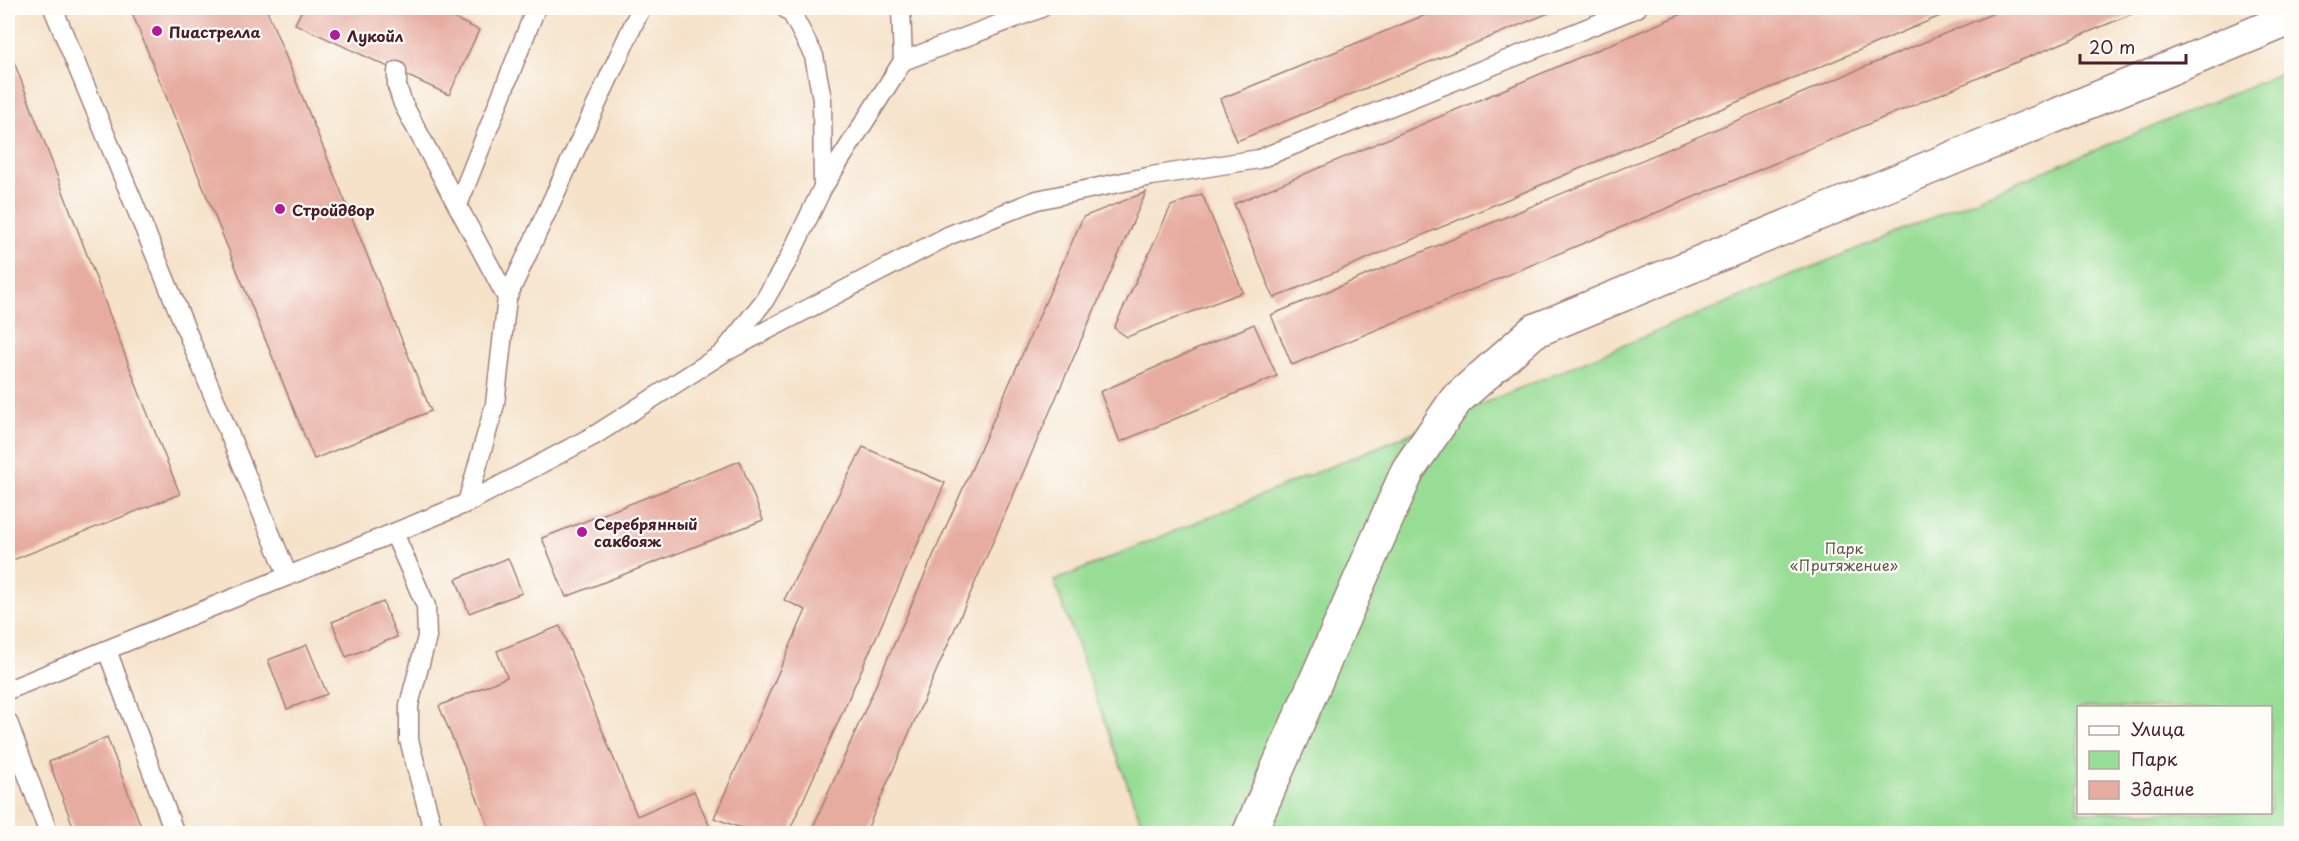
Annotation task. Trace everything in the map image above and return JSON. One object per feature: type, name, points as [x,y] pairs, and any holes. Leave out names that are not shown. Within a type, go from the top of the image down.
[{"type":"street","points":[[1249,834],[1408,470],[1456,400],[1534,331],[2292,18]]},
{"type":"lane","points":[[53,8],[288,576]]},
{"type":"lane","points":[[458,205],[536,8]]},
{"type":"lane","points":[[467,503],[495,404],[507,298],[641,8]]},
{"type":"lane","points":[[785,8],[792,14],[814,56],[822,99],[823,187]]},
{"type":"lane","points":[[722,354],[764,301],[788,260],[823,187],[903,61],[901,8]]},
{"type":"lane","points":[[903,61],[1041,8]]},
{"type":"lane","points":[[8,690],[467,503],[595,435],[722,354],[950,235],[1036,200],[1152,176],[1259,159],[1637,8]]},
{"type":"lane","points":[[397,71],[397,86],[404,104],[507,298]]},
{"type":"lane","points":[[394,533],[426,606],[427,637],[409,705],[409,740],[434,834]]},
{"type":"lane","points":[[107,650],[175,834]]},
{"type":"lane","points":[[8,722],[44,829]]},
{"type":"green space","name":"Парк «Притяжение»","points":[[2291,69],[2291,833],[1145,833],[1054,581]]},
{"type":"building","name":"Стройдвор","points":[[130,8],[266,8],[431,411],[314,459]]},
{"type":"building","points":[[303,8],[432,8],[479,30],[449,95],[295,24]]},
{"type":"building","points":[[1442,8],[1561,8],[1237,141],[1220,99]]},
{"type":"building","points":[[1696,8],[1959,8],[1274,298],[1234,204]]},
{"type":"building","points":[[2006,8],[2146,8],[1292,365],[1271,315]]},
{"type":"building","points":[[8,46],[180,494],[8,562]]},
{"type":"building","points":[[1146,192],[865,834],[810,834],[1083,217]]},
{"type":"building","points":[[1202,194],[1243,292],[1127,337],[1114,328],[1171,206]]},
{"type":"building","points":[[1254,324],[1277,376],[1120,442],[1100,392]]},
{"type":"building","points":[[863,447],[945,483],[788,834],[738,834],[741,828],[714,818],[806,610],[784,600]]},
{"type":"building","points":[[740,461],[763,520],[566,597],[542,538]]},
{"type":"building","points":[[508,558],[522,593],[469,613],[456,579]]},
{"type":"building","points":[[383,602],[397,637],[346,657],[332,622]]},
{"type":"building","points":[[560,626],[637,816],[694,791],[713,834],[492,834],[439,706],[507,677],[497,651]]},
{"type":"building","points":[[307,645],[327,694],[287,709],[268,660]]},
{"type":"building","points":[[107,737],[144,834],[76,834],[49,762]]},
{"type":"place","name":"Пиастрелла","points":[[157,31]]},
{"type":"place","name":"Лукойл","points":[[335,35]]},
{"type":"place","name":"Стройдвор","points":[[280,209]]},
{"type":"place","name":"Серебрянный саквояж","points":[[582,532]]}]
